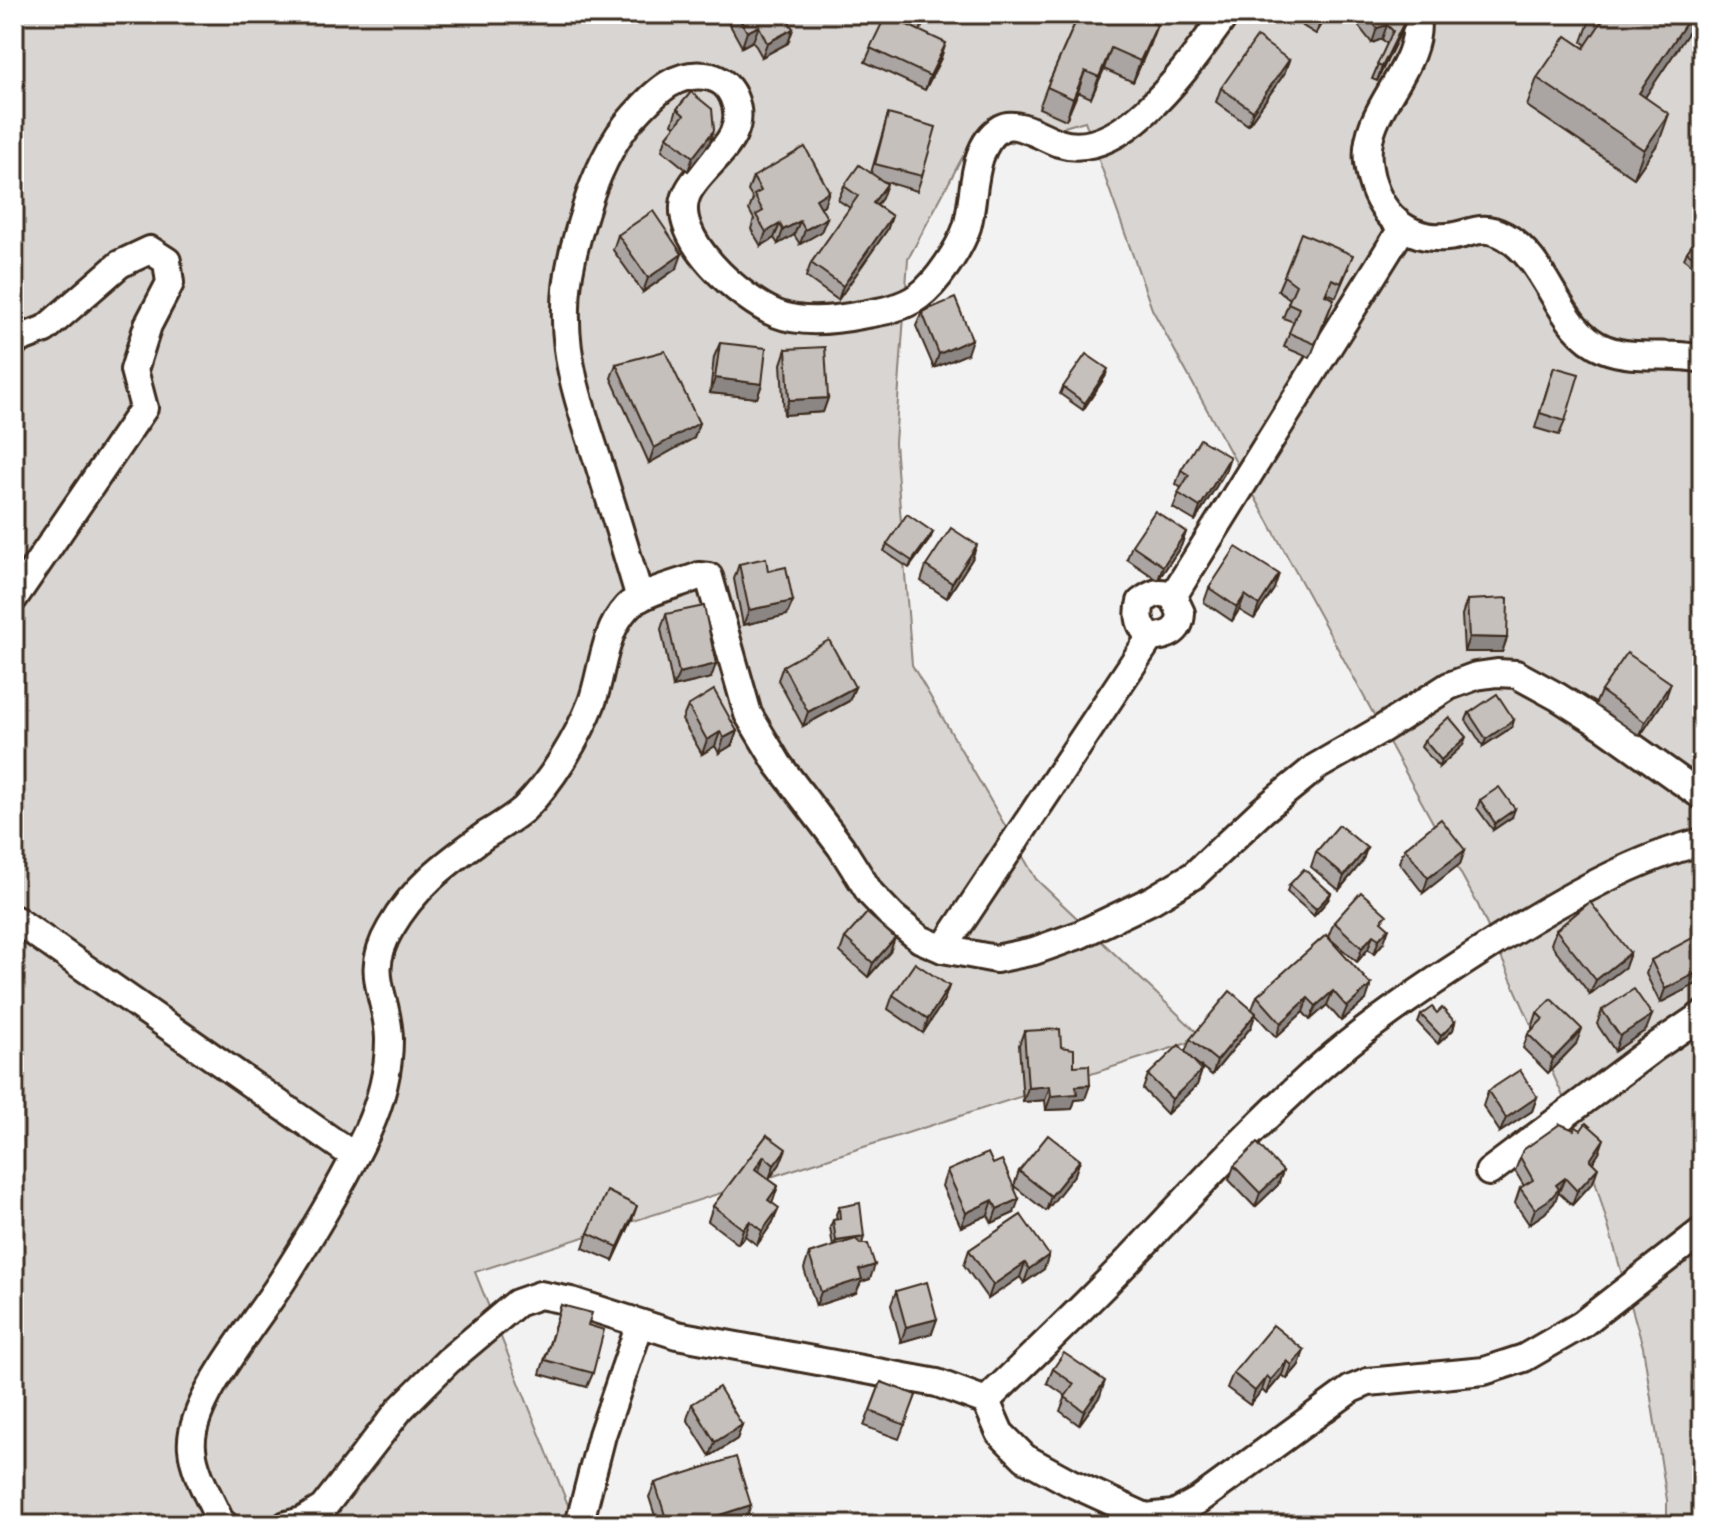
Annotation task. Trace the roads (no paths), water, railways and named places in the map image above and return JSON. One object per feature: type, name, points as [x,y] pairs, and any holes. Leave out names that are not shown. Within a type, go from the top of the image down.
[{"type":"street","points":[[640,598],[573,384],[566,308],[572,252],[593,183],[630,120],[665,85],[692,74],[717,78],[729,87],[738,108],[733,137],[686,195],[685,217],[696,247],[733,286],[777,314],[808,320],[854,317],[888,310],[919,296],[953,256],[967,227],[983,151],[1000,128],[1011,125],[1064,144],[1089,146],[1108,137],[1127,127],[1151,107],[1226,14]]},
{"type":"street","points":[[1416,14],[1418,33],[1405,67],[1373,125],[1368,160],[1376,193],[1391,219],[1412,233],[1447,237],[1478,228],[1505,236],[1526,256],[1579,332],[1601,348],[1621,355],[1702,359]]},
{"type":"street","points":[[943,949],[1150,638],[1169,635],[1177,627],[1181,613],[1173,596],[1403,227]]},
{"type":"street","points":[[14,341],[45,329],[120,264],[150,250],[167,261],[170,283],[148,325],[134,370],[144,408],[14,598]]},
{"type":"street","points":[[220,1524],[192,1448],[194,1424],[224,1368],[285,1277],[354,1156],[385,1089],[389,1038],[376,974],[380,950],[419,886],[523,809],[565,755],[592,701],[616,622],[628,605],[640,598],[699,576],[709,577],[748,714],[778,764],[841,847],[870,893],[920,939],[943,949],[996,959],[1034,951],[1079,935],[1152,900],[1194,875],[1262,811],[1316,767],[1449,686],[1476,676],[1516,674],[1605,727],[1702,796]]},
{"type":"street","points":[[986,1401],[1122,1267],[1215,1168],[1311,1075],[1352,1041],[1476,954],[1544,911],[1645,862],[1702,842]]},
{"type":"street","points":[[14,922],[16,920],[89,969],[354,1156]]},
{"type":"street","points":[[1489,1172],[1702,1015]]},
{"type":"street","points":[[286,1525],[302,1521],[323,1508],[400,1409],[448,1361],[517,1303],[540,1295],[571,1301],[703,1341],[937,1383],[986,1401],[1000,1433],[1025,1458],[1146,1517],[1174,1514],[1233,1478],[1351,1389],[1377,1381],[1484,1371],[1524,1358],[1581,1325],[1702,1231]]},
{"type":"street","points":[[579,1525],[602,1435],[640,1324]]}]
